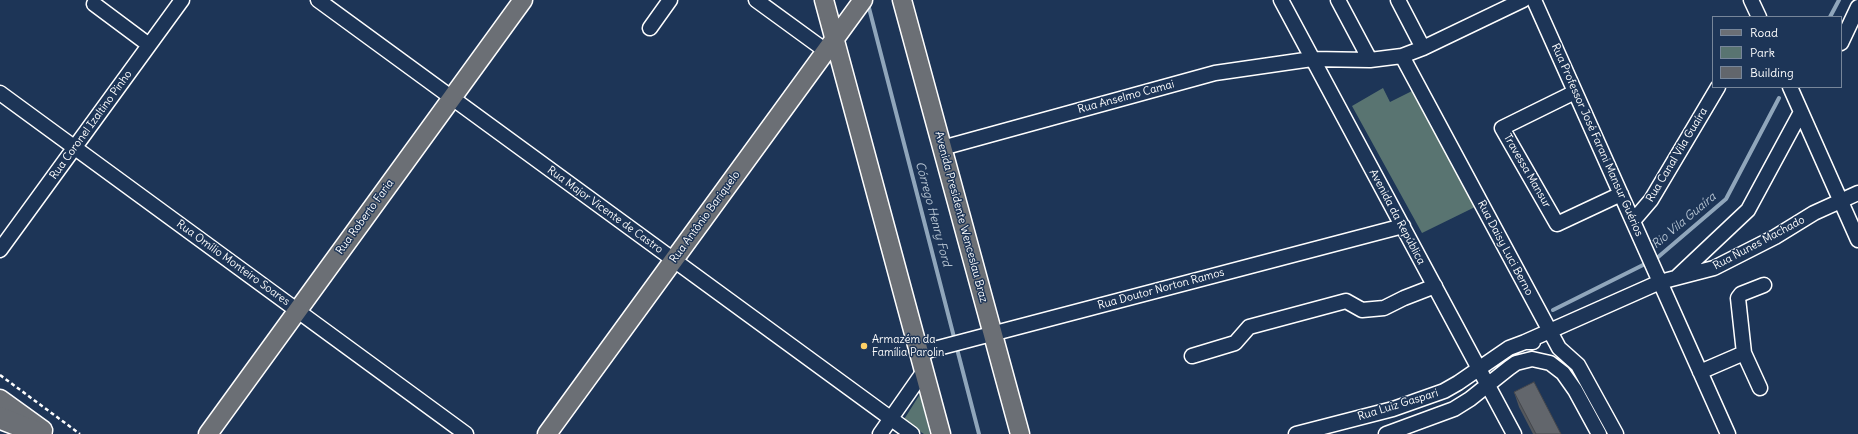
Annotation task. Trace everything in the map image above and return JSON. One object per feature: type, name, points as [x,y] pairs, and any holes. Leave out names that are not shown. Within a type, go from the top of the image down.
[{"type":"highway","points":[[0,418],[41,434]]},
{"type":"main road","name":"Rua Roberto Faria","points":[[208,434],[522,0]]},
{"type":"main road","points":[[824,0],[830,45],[941,434]]},
{"type":"main road","name":"Rua Antônio Bariquelo","points":[[547,434],[862,0]]},
{"type":"main road","name":"Avenida Presidente Wenceslau Braz","points":[[902,0],[942,148],[986,335],[1020,434]]},
{"type":"main road","points":[[0,399],[48,434]]},
{"type":"street","name":"Rua Coronel Izaltino Pinho","points":[[0,250],[182,0]]},
{"type":"street","name":"Rua Major Vicente de Castro","points":[[318,0],[912,434]]},
{"type":"street","points":[[650,28],[670,0]]},
{"type":"street","name":"Avenida da República","points":[[1281,0],[1514,434]]},
{"type":"street","points":[[1338,0],[1370,60]]},
{"type":"street","points":[[1398,0],[1423,48]]},
{"type":"street","name":"Rua Anselmo Camai","points":[[942,148],[1215,73],[1312,59],[1370,60],[1402,56],[1423,48],[1523,0]]},
{"type":"street","name":"Rua Professor José Farani Mansur Guérios","points":[[1534,0],[1728,434]]},
{"type":"street","points":[[1751,0],[1759,16]]},
{"type":"street","points":[[760,1],[830,45]]},
{"type":"street","points":[[94,4],[149,45]]},
{"type":"street","points":[[1842,41],[1858,7]]},
{"type":"street","name":"Rua Daisy Luci Berno","points":[[1402,56],[1559,348],[1572,358],[1581,368],[1616,434]]},
{"type":"street","name":"Rua Canal Vila Guaíra","points":[[1633,221],[1651,200],[1717,88]]},
{"type":"street","points":[[1793,89],[1801,112],[1858,240]]},
{"type":"street","name":"Travessa Mansur","points":[[1575,92],[1502,128],[1557,224],[1621,194]]},
{"type":"street","name":"Rua Omílio Monteiro Soares","points":[[0,93],[466,434]]},
{"type":"street","points":[[1678,277],[1744,215],[1801,112]]},
{"type":"street","name":"Rua Nunes Machado","points":[[1525,342],[1660,282],[1714,268],[1775,237],[1814,214],[1858,193]]},
{"type":"street","name":"Rua Doutor Norton Ramos","points":[[919,353],[1402,226]]},
{"type":"street","points":[[1760,388],[1744,353],[1738,298],[1741,294],[1764,285]]},
{"type":"street","points":[[1192,356],[1235,343],[1249,327],[1346,301],[1362,310],[1384,308],[1404,298],[1435,286]]},
{"type":"street","name":"Rua Luiz Gaspari","points":[[1296,434],[1393,409],[1420,400],[1451,387],[1480,369],[1509,348],[1525,342],[1542,343],[1559,348]]},
{"type":"street","points":[[1700,372],[1744,353]]},
{"type":"street","name":"Rua Luiz Gaspari","points":[[1386,434],[1454,409],[1509,368],[1532,359],[1550,363],[1563,373],[1569,380],[1599,434]]},
{"type":"street","points":[[880,434],[924,372]]},
{"type":"path","points":[[0,375],[80,434]]},
{"type":"green space","points":[[1383,88],[1390,102],[1412,91],[1475,207],[1422,233],[1352,106]]},
{"type":"green space","points":[[920,394],[930,434],[924,434],[903,421]]},
{"type":"building","points":[[1534,382],[1561,434],[1536,434],[1514,392]]},
{"type":"waterway","name":"Rio Vila Guaíra","points":[[1831,16],[1839,0]]},
{"type":"waterway","name":"Córrego Henry Ford","points":[[868,4],[979,434]]},
{"type":"waterway","name":"Rio Vila Guaíra","points":[[1553,310],[1657,258],[1726,199],[1779,98]]},
{"type":"place","name":"Armazém da Família Parolin","points":[[864,346]]}]
